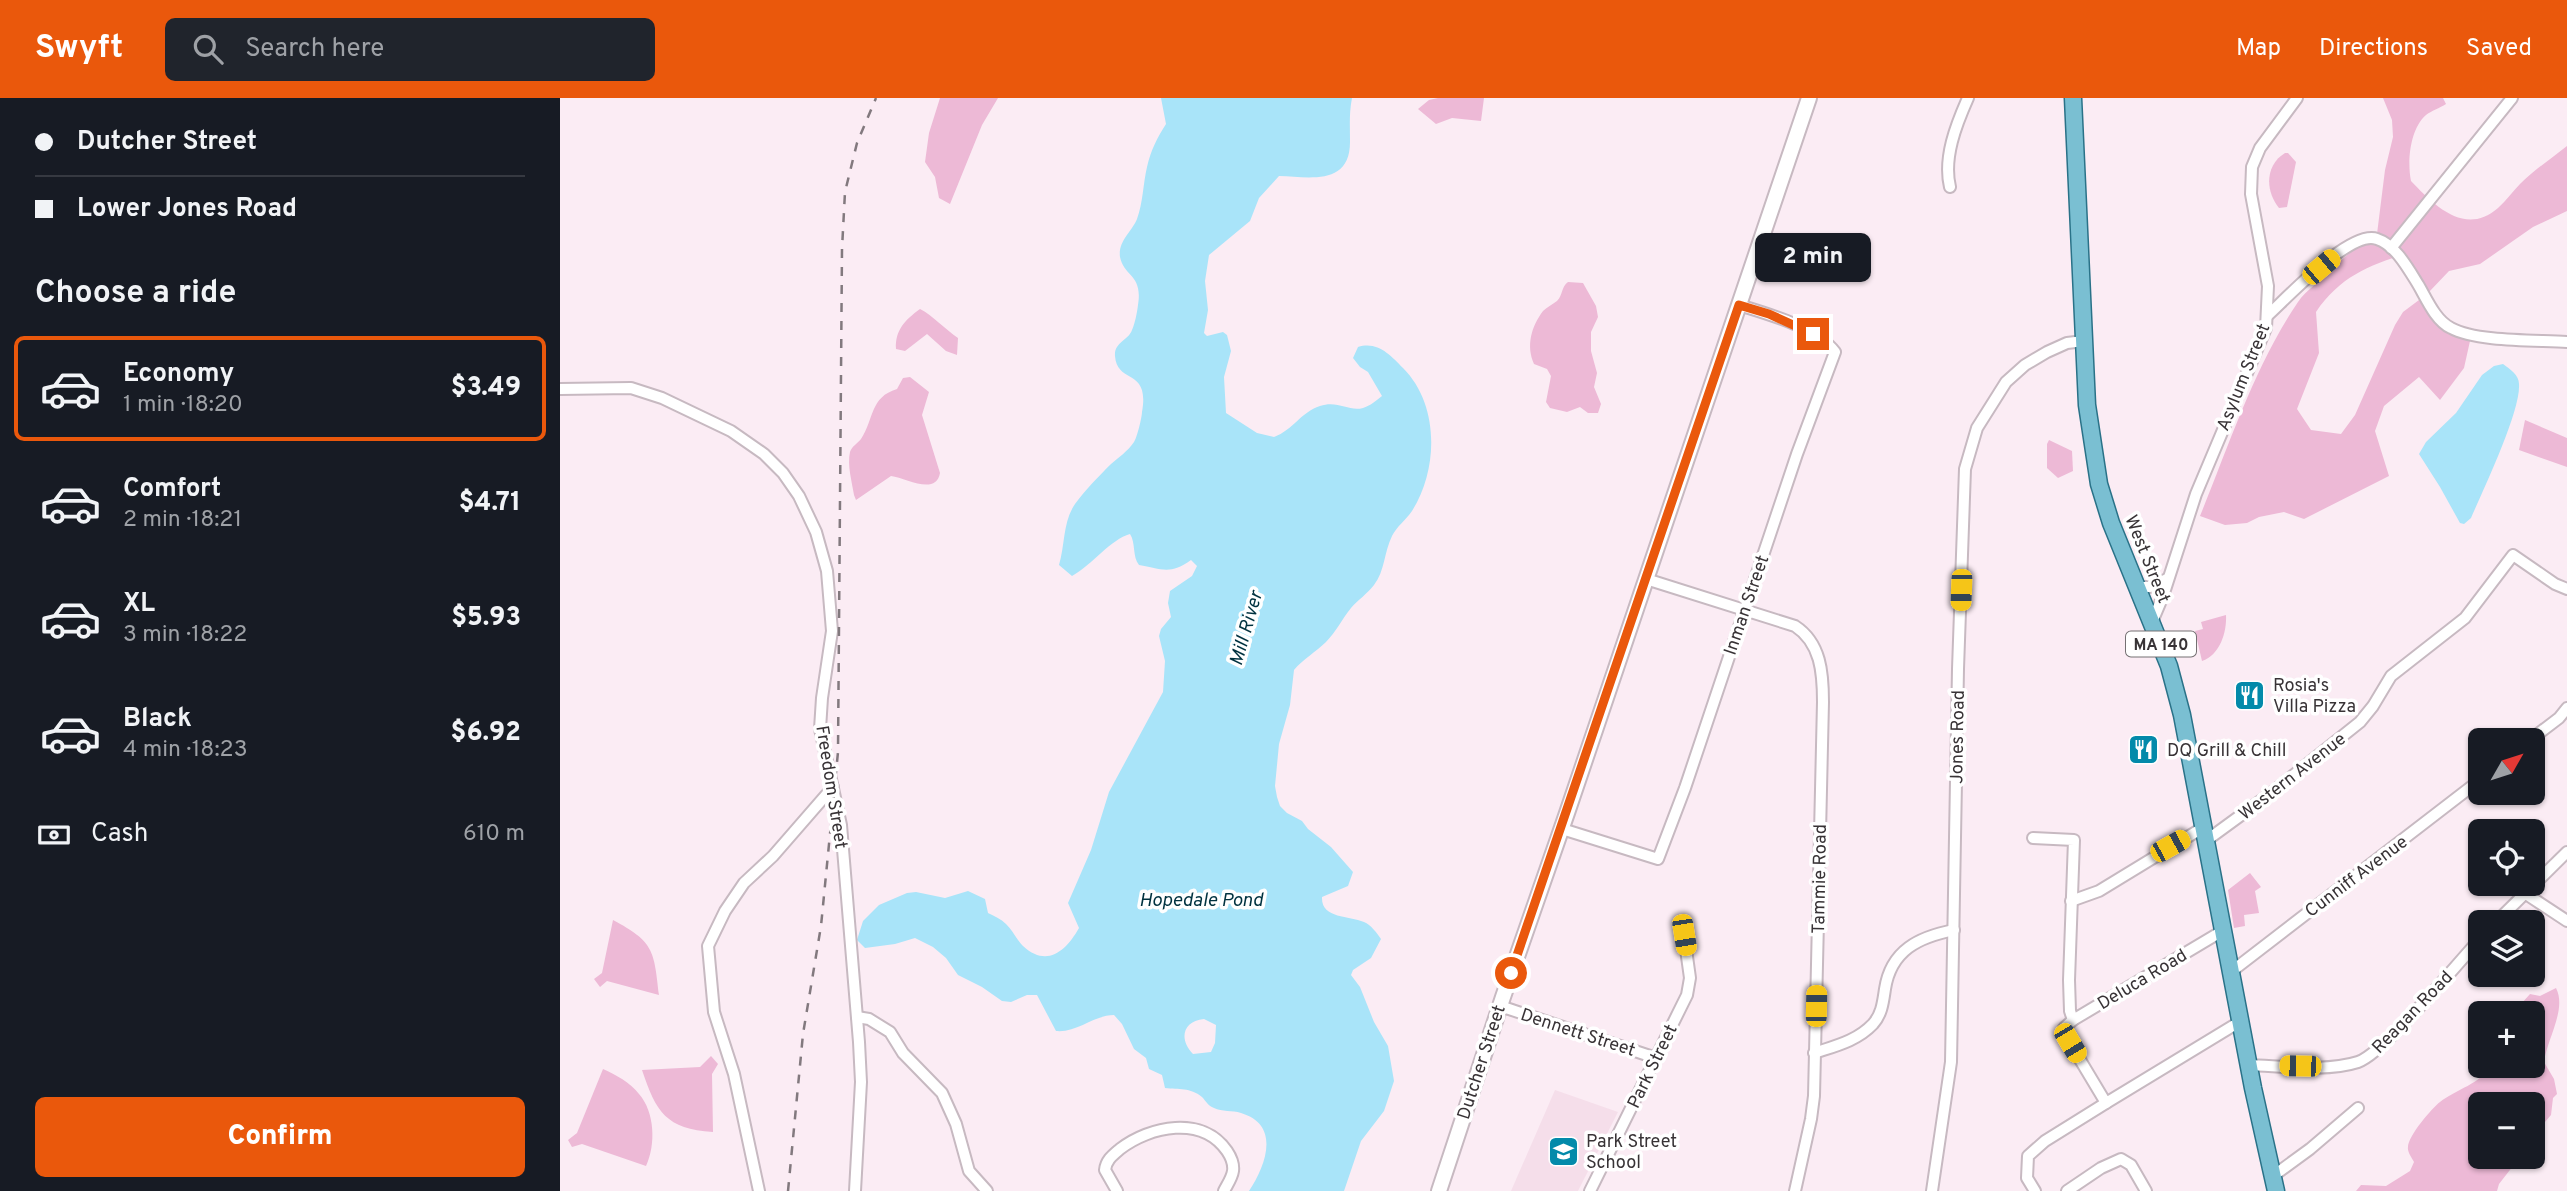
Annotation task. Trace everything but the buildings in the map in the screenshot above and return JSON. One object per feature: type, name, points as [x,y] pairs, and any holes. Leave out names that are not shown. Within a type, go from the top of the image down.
[{"type":"main road","name":"West Street","points":[[2073,98],[2087,405],[2099,484],[2111,523],[2169,666],[2182,715],[2249,1065],[2275,1184]]},
{"type":"street","name":"Dutcher Street","points":[[1439,1191],[1809,98]]},
{"type":"street","points":[[1950,187],[1947,169],[1949,155],[1968,98]]},
{"type":"street","name":"Asylum Street","points":[[2152,622],[2196,494],[2262,338],[2267,316],[2268,286],[2251,194],[2251,175],[2260,148],[2297,98]]},
{"type":"street","points":[[2391,248],[2512,98]]},
{"type":"street","points":[[2267,316],[2321,267],[2353,243],[2370,237],[2382,240],[2391,248],[2435,312],[2450,328],[2477,336],[2567,342]]},
{"type":"street","name":"Inman Street","points":[[1562,829],[1658,859],[1835,352],[1827,342],[1799,327],[1739,305]]},
{"type":"street","name":"Jones Road","points":[[1932,1191],[1951,1062],[1958,669],[1965,469],[1977,428],[2007,382],[2048,352],[2084,341]]},
{"type":"street","name":"Freedom Street","points":[[560,389],[631,388],[662,398],[730,431],[764,453],[791,484],[816,532],[827,571],[832,631],[820,729],[841,825],[861,1082],[855,1191]]},
{"type":"street","name":"Western Avenue","points":[[2071,901],[2099,891],[2206,834],[2270,794],[2360,722],[2373,706],[2390,676],[2465,618],[2514,555],[2567,589]]},
{"type":"street","name":"Tammie Road","points":[[1646,579],[1799,628],[1812,644],[1821,667],[1823,702],[1813,1107],[1794,1191]]},
{"type":"street","points":[[2137,587],[2150,587],[2167,579]]},
{"type":"street","points":[[2545,729],[2567,708]]},
{"type":"street","points":[[759,1191],[734,1074],[714,1012],[708,946],[725,911],[744,883],[774,856],[833,787]]},
{"type":"street","name":"Cunniff Avenue","points":[[2232,971],[2468,789]]},
{"type":"street","points":[[2033,838],[2074,840],[2070,1011],[2073,1020],[2064,1028],[2106,1103]]},
{"type":"street","points":[[2545,875],[2567,852]]},
{"type":"street","points":[[2509,910],[2524,896]]},
{"type":"street","points":[[2529,896],[2567,921]]},
{"type":"street","points":[[1814,1053],[1855,1038],[1872,1025],[1882,1007],[1886,981],[1892,966],[1906,948],[1924,938],[1954,930]]},
{"type":"street","name":"Deluca Road","points":[[2073,1020],[2224,930]]},
{"type":"street","name":"Park Street","points":[[1590,1191],[1689,990],[1690,971],[1684,935]]},
{"type":"street","name":"Reagan Road","points":[[2249,1065],[2348,1065],[2365,1059],[2386,1041],[2468,952]]},
{"type":"street","name":"Dennett Street","points":[[1500,1006],[1656,1058]]},
{"type":"street","points":[[857,1017],[876,1022],[890,1032],[903,1052],[942,1093],[956,1124],[969,1171],[986,1191]]},
{"type":"street","points":[[2035,1191],[2027,1178],[2028,1156],[2045,1141],[2241,1021]]},
{"type":"street","points":[[2275,1184],[2309,1149],[2358,1108]]},
{"type":"street","points":[[1116,1191],[1105,1170],[1112,1156],[1142,1136],[1176,1128],[1207,1134],[1223,1147],[1233,1164],[1233,1173],[1224,1191]]},
{"type":"street","points":[[2067,1191],[2101,1168],[2121,1159],[2131,1165],[2146,1191]]},
{"type":"shaded area","points":[[940,98],[998,98],[982,125],[950,204],[939,198],[935,177],[925,162],[929,133]]},
{"type":"shaded area","points":[[1484,98],[1481,121],[1452,118],[1436,124],[1418,109],[1429,100]]},
{"type":"shaded area","points":[[2383,98],[2443,98],[2446,104],[2426,115],[2416,128],[2409,164],[2411,181],[2440,208],[2462,219],[2486,216],[2498,208],[2531,174],[2567,146],[2567,211],[2533,227],[2480,264],[2449,271],[2429,292],[2406,254],[2355,274],[2334,290],[2316,312],[2319,353],[2297,409],[2311,430],[2341,434],[2355,415],[2395,325],[2403,312],[2419,300],[2442,330],[2470,341],[2464,368],[2440,400],[2419,377],[2384,406],[2375,431],[2389,476],[2304,519],[2284,512],[2259,517],[2247,523],[2225,525],[2200,516],[2256,379],[2298,302],[2352,251],[2376,242],[2385,170],[2393,137],[2392,120]]},
{"type":"shaded area","points":[[2285,153],[2296,162],[2287,207],[2279,208],[2271,194],[2269,179],[2274,164]]},
{"type":"shaded area","points":[[1568,282],[1583,283],[1596,306],[1598,317],[1591,332],[1591,351],[1597,373],[1594,387],[1601,404],[1598,413],[1588,413],[1580,407],[1567,412],[1550,408],[1546,402],[1551,376],[1547,369],[1534,364],[1530,350],[1535,324],[1543,311],[1559,299]]},
{"type":"shaded area","points":[[920,309],[958,338],[957,355],[946,351],[927,334],[905,351],[896,349],[897,336],[902,326]]},
{"type":"shaded area","points":[[910,377],[929,392],[922,415],[940,473],[937,480],[927,485],[891,476],[856,500],[849,468],[851,450],[861,439],[877,403],[897,389],[903,378]]},
{"type":"shaded area","points":[[2525,420],[2567,438],[2567,467],[2519,450]]},
{"type":"shaded area","points":[[2049,440],[2072,451],[2073,471],[2058,478],[2047,468]]},
{"type":"shaded area","points":[[2226,615],[2225,629],[2218,648],[2202,661],[2195,631],[2203,629],[2201,622]]},
{"type":"shaded area","points":[[2250,873],[2261,887],[2255,891],[2259,913],[2244,915],[2245,926],[2234,928],[2228,890]]},
{"type":"shaded area","points":[[613,920],[637,935],[650,949],[659,995],[607,981],[600,987],[594,979],[602,973]]},
{"type":"shaded area","points":[[2556,988],[2559,996],[2558,1015],[2545,1058],[2545,1001],[2524,1001],[2530,994],[2540,996]]},
{"type":"shaded area","points":[[711,1056],[718,1064],[712,1074],[713,1132],[684,1127],[665,1116],[652,1097],[642,1070],[700,1067]]},
{"type":"shaded area","points":[[2545,1064],[2554,1079],[2557,1094],[2553,1098],[2551,1115],[2545,1122],[2545,1092],[2468,1092],[2468,1169],[2511,1169],[2497,1191],[2356,1191],[2361,1185],[2386,1186],[2410,1171],[2414,1162],[2408,1151],[2409,1142],[2421,1123],[2440,1102],[2480,1078],[2545,1078]]},
{"type":"shaded area","points":[[603,1069],[631,1086],[648,1110],[652,1139],[646,1166],[582,1144],[572,1147],[568,1140],[577,1133]]},
{"type":"shaded area","name":"Park Street School","points":[[1555,1090],[1618,1112],[1578,1191],[1511,1191]]},
{"type":"water","name":"Hopedale Pond","points":[[1161,98],[1352,98],[1350,142],[1343,166],[1326,176],[1279,176],[1259,198],[1250,221],[1209,255],[1205,281],[1208,310],[1204,333],[1207,336],[1223,332],[1227,335],[1231,351],[1224,377],[1226,413],[1257,433],[1274,437],[1287,430],[1307,412],[1320,406],[1332,404],[1358,409],[1382,396],[1368,372],[1353,358],[1358,347],[1365,346],[1383,350],[1403,368],[1415,383],[1429,418],[1431,456],[1421,494],[1412,511],[1392,536],[1374,585],[1351,608],[1326,642],[1294,670],[1290,705],[1279,744],[1275,786],[1280,806],[1331,847],[1353,872],[1348,886],[1322,897],[1323,904],[1331,913],[1367,923],[1381,939],[1371,958],[1353,970],[1351,975],[1360,987],[1374,1022],[1388,1046],[1394,1081],[1384,1111],[1361,1141],[1344,1191],[1249,1191],[1261,1170],[1264,1158],[1266,1136],[1262,1127],[1254,1119],[1241,1113],[1212,1107],[1193,1092],[1165,1088],[1162,1075],[1149,1069],[1146,1058],[1134,1049],[1122,1024],[1114,1015],[1064,1031],[1056,1031],[1037,995],[1027,995],[1011,1002],[1002,1001],[958,975],[946,958],[933,947],[915,938],[865,948],[857,940],[863,921],[879,905],[916,892],[945,898],[968,891],[985,899],[988,913],[1006,924],[1023,946],[1040,956],[1048,956],[1062,950],[1079,928],[1068,903],[1091,850],[1109,792],[1163,692],[1165,661],[1159,636],[1171,617],[1168,603],[1170,591],[1192,576],[1197,566],[1191,560],[1172,569],[1139,565],[1130,534],[1116,541],[1072,576],[1059,565],[1071,511],[1083,493],[1132,445],[1142,415],[1141,388],[1138,382],[1121,371],[1115,356],[1115,351],[1133,327],[1139,295],[1136,281],[1122,264],[1120,251],[1137,219],[1149,161],[1166,124]],"holes":[[[1204,1019],[1216,1025],[1215,1043],[1211,1052],[1193,1054],[1186,1043],[1187,1027]]]},
{"type":"water","points":[[2503,364],[2514,372],[2519,381],[2514,412],[2471,518],[2464,524],[2460,523],[2419,454],[2426,442],[2456,413],[2482,375],[2494,366]]},
{"type":"railway","points":[[788,1191],[803,1034],[821,926],[838,752],[842,249],[845,192],[857,143],[876,98]]},
{"type":"place","name":"Rosia's Villa Pizza","points":[[2250,695]]},
{"type":"place","name":"DQ Grill & Chill","points":[[2144,750]]},
{"type":"place","name":"Park Street School","points":[[1563,1151]]},
{"type":"route","points":[[1511,973],[1739,305],[1769,314],[1813,334]]},
{"type":"water label","name":"Mill River","points":[[1245,628]]}]
